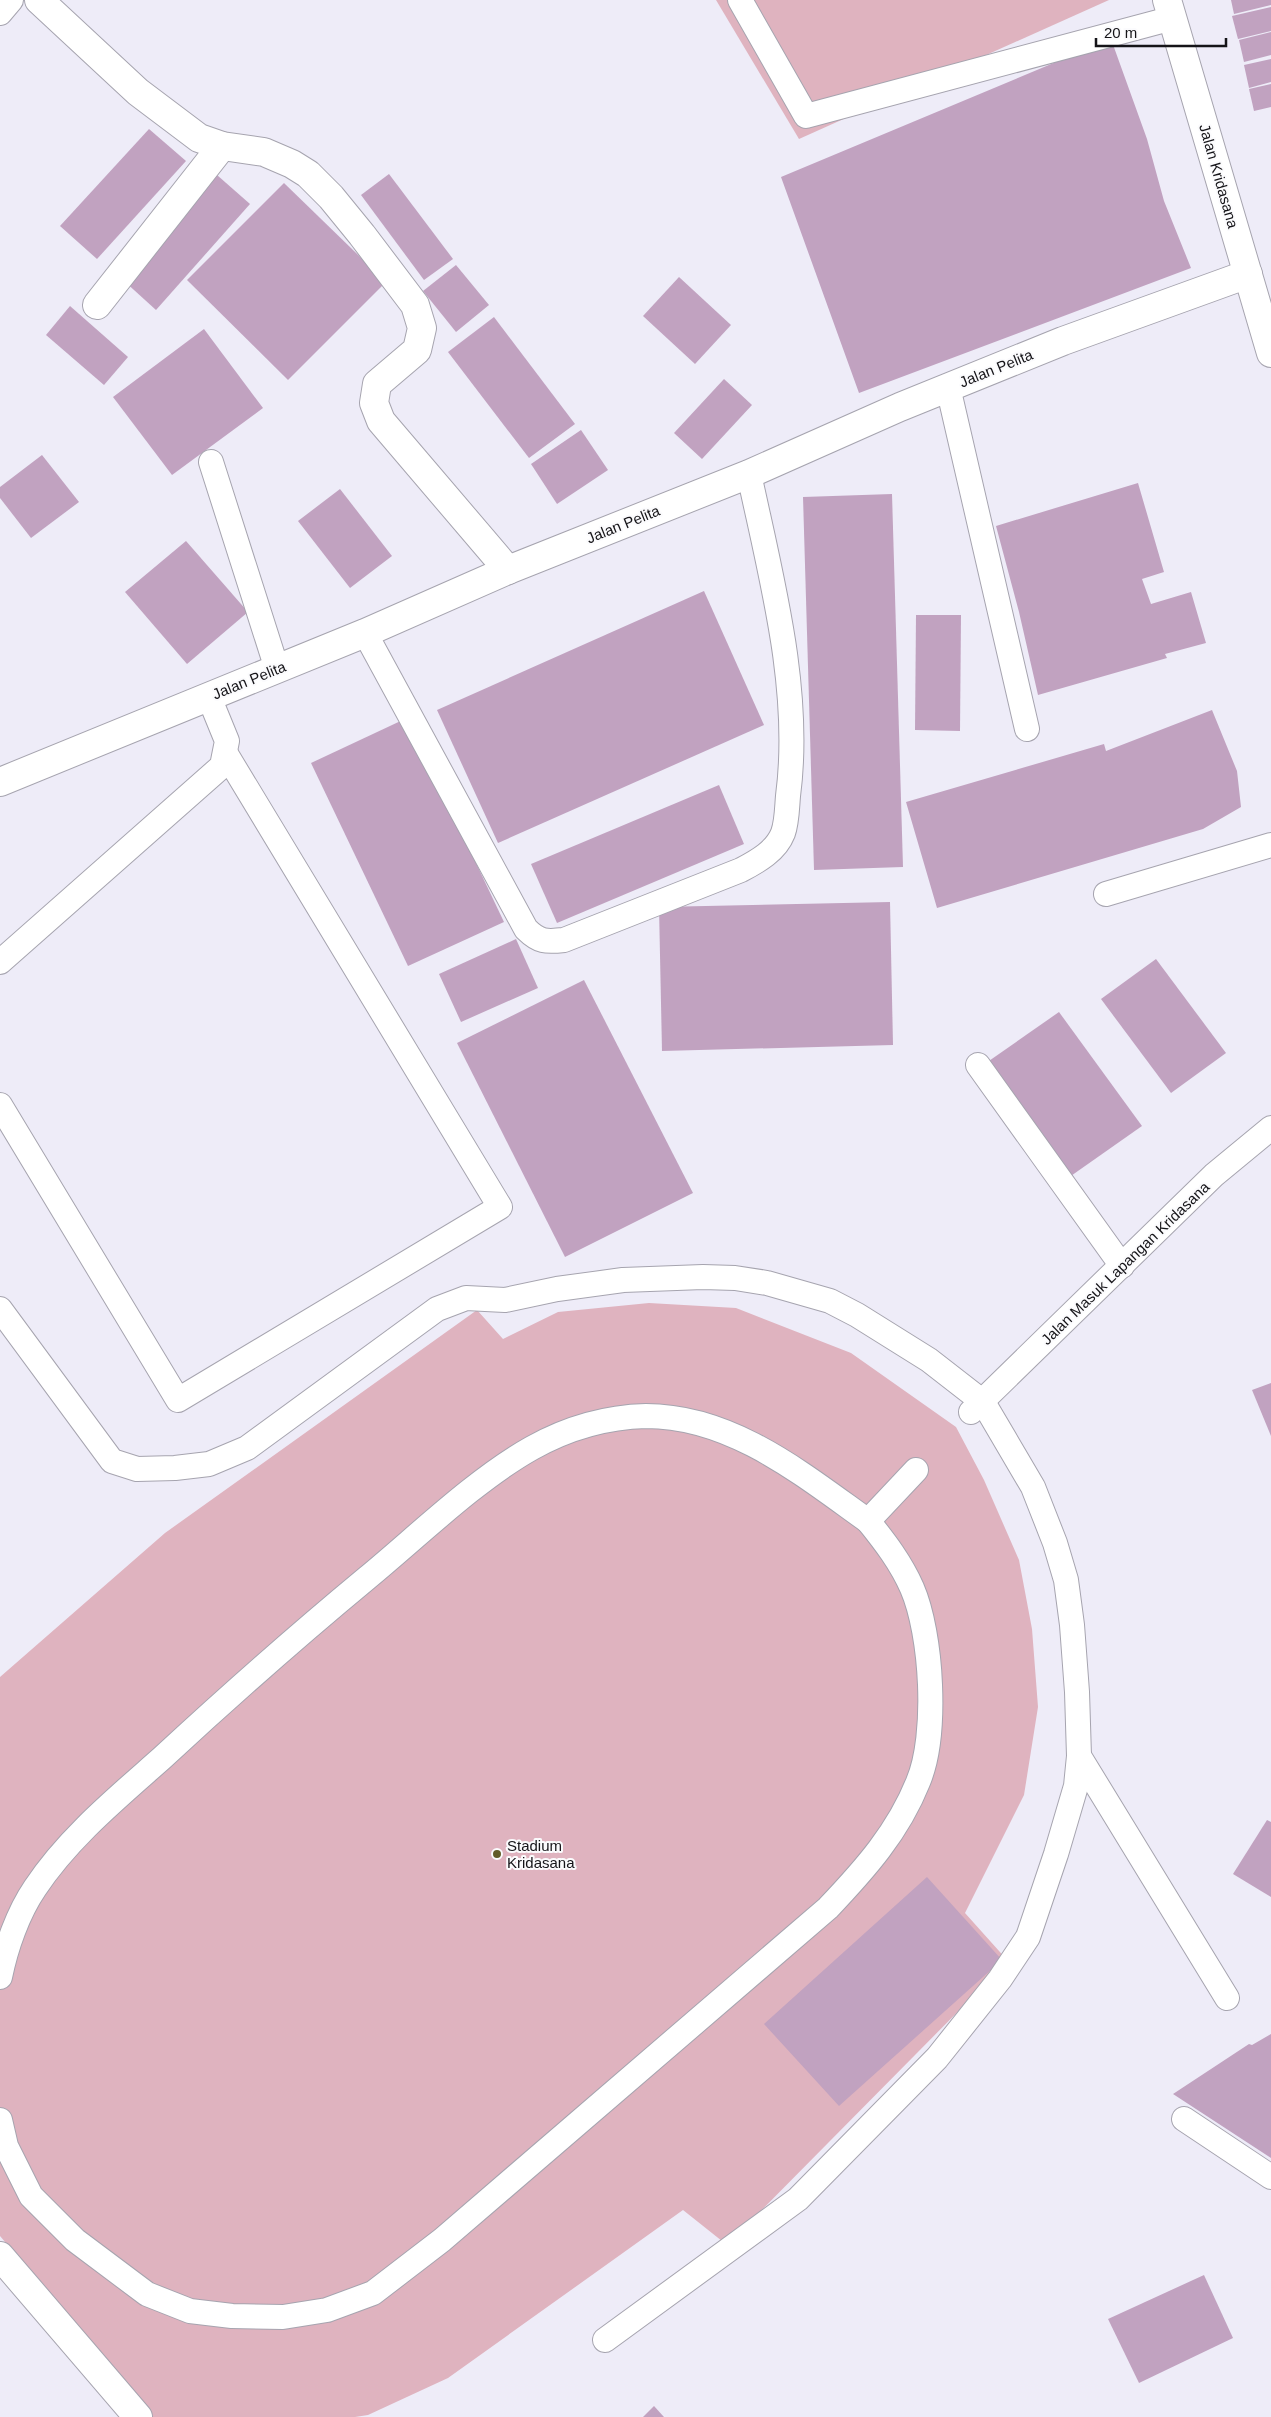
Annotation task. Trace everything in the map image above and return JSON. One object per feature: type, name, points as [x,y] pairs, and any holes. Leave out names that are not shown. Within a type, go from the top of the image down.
[{"type":"street","points":[[39,0],[138,92],[198,138],[222,146],[264,152],[292,164],[308,174],[331,197],[415,305],[422,328],[417,350],[377,384],[374,403],[381,421],[508,570]]},
{"type":"street","name":"Jalan Kridasana","points":[[1170,9],[1271,353]]},
{"type":"street","points":[[97,306],[222,146]]},
{"type":"street","name":"Jalan Pelita","points":[[0,782],[365,633],[508,570],[748,474],[1063,341],[1248,274]]},
{"type":"street","points":[[0,2256],[138,2417]]},
{"type":"lane","points":[[0,13],[11,0]]},
{"type":"lane","points":[[740,0],[806,116],[1170,9]]},
{"type":"lane","points":[[948,388],[1027,729]]},
{"type":"lane","points":[[211,462],[277,669]]},
{"type":"lane","points":[[365,633],[526,929],[535,938],[550,942],[564,940],[741,870],[760,860],[775,847],[783,832],[790,778],[790,706],[778,605],[748,474]]},
{"type":"lane","points":[[0,962],[222,766],[226,754],[227,741],[209,697]]},
{"type":"lane","points":[[0,1105],[178,1400],[500,1207],[226,754]]},
{"type":"lane","points":[[1106,894],[1271,845]]},
{"type":"lane","points":[[978,1065],[1122,1266]]},
{"type":"lane","name":"Jalan Masuk Lapangan Kridasana","points":[[977,1407],[1214,1176],[1271,1128]]},
{"type":"lane","points":[[0,1309],[112,1461],[137,1469],[209,1464],[247,1448],[437,1309],[466,1298],[505,1300],[558,1289],[623,1280],[703,1277],[735,1278],[767,1283],[830,1301],[857,1315],[930,1360],[977,1407],[1033,1487],[1055,1543],[1066,1580],[1075,1660],[1079,1756],[1076,1786],[1068,1815],[1028,1937],[1000,1979],[938,2058],[798,2199],[604,2340]]},
{"type":"lane","points":[[0,1977],[4,1957],[35,1888],[86,1826],[277,1653],[492,1474],[531,1449],[568,1431],[607,1421],[646,1416],[686,1421],[728,1432],[770,1453],[868,1521],[891,1549],[912,1588],[923,1623],[930,1677],[931,1724],[919,1780],[903,1815],[871,1863],[828,1908],[442,2240],[373,2293],[327,2310],[283,2317],[232,2316],[190,2311],[147,2294],[76,2240],[31,2196],[6,2146],[0,2120]]},
{"type":"lane","points":[[868,1521],[916,1470]]},
{"type":"lane","points":[[1079,1756],[1227,1998]]},
{"type":"lane","points":[[1184,2120],[1271,2177]]},
{"type":"shaded area","points":[[716,0],[1109,0],[799,139]]},
{"type":"shaded area","name":"Stadium Kridasana","points":[[649,1303],[736,1308],[851,1353],[956,1427],[984,1480],[1019,1560],[1032,1629],[1038,1707],[1024,1795],[965,1913],[1008,1961],[727,2245],[683,2210],[448,2378],[368,2415],[355,2417],[153,2417],[0,2236],[0,1677],[165,1533],[477,1310],[503,1339],[558,1312]]},
{"type":"building","points":[[1231,0],[1271,0],[1271,5],[1234,14]]},
{"type":"building","points":[[1271,7],[1271,31],[1238,39],[1232,16]]},
{"type":"building","points":[[1271,32],[1271,55],[1244,62],[1239,40]]},
{"type":"building","points":[[1111,39],[1147,139],[1164,201],[1191,268],[859,393],[781,177]]},
{"type":"building","points":[[1271,59],[1271,82],[1249,88],[1244,65]]},
{"type":"building","points":[[1271,84],[1271,107],[1254,111],[1249,89]]},
{"type":"building","points":[[149,129],[186,161],[97,259],[60,226]]},
{"type":"building","points":[[389,174],[453,259],[424,280],[361,195]]},
{"type":"building","points":[[217,175],[250,204],[156,310],[123,280]]},
{"type":"building","points":[[284,183],[386,282],[288,380],[187,280]]},
{"type":"building","points":[[456,265],[489,305],[456,332],[423,291]]},
{"type":"building","points":[[679,277],[731,325],[695,364],[643,316]]},
{"type":"building","points":[[70,306],[128,357],[104,385],[46,335]]},
{"type":"building","points":[[494,317],[575,424],[529,458],[448,352]]},
{"type":"building","points":[[204,329],[263,408],[172,475],[113,397]]},
{"type":"building","points":[[724,379],[752,405],[702,459],[674,433]]},
{"type":"building","points":[[581,430],[608,470],[557,504],[531,464]]},
{"type":"building","points":[[42,455],[79,502],[31,538],[0,498],[0,487]]},
{"type":"building","points":[[1138,483],[1164,572],[1142,579],[1151,604],[1191,592],[1206,643],[1165,654],[1167,658],[1038,695],[1019,612],[996,526]]},
{"type":"building","points":[[340,489],[392,556],[350,588],[298,521]]},
{"type":"building","points":[[892,494],[903,867],[814,870],[803,497]]},
{"type":"building","points":[[186,541],[248,612],[187,664],[125,592]]},
{"type":"building","points":[[704,591],[764,725],[498,843],[437,710]]},
{"type":"building","points":[[916,615],[961,615],[960,731],[915,730]]},
{"type":"building","points":[[1212,710],[1237,771],[1241,807],[1203,829],[937,908],[906,802],[1104,744],[1106,751]]},
{"type":"building","points":[[407,718],[504,922],[408,966],[311,763]]},
{"type":"building","points":[[719,785],[744,844],[557,923],[531,864]]},
{"type":"building","points":[[890,902],[893,1045],[662,1051],[659,907]]},
{"type":"building","points":[[516,939],[538,988],[461,1022],[439,974]]},
{"type":"building","points":[[1156,959],[1226,1053],[1171,1093],[1101,999]]},
{"type":"building","points":[[584,980],[693,1193],[565,1257],[457,1043]]},
{"type":"building","points":[[1059,1012],[1142,1126],[1068,1178],[986,1063]]},
{"type":"building","points":[[1271,1383],[1271,1436],[1252,1390]]},
{"type":"building","points":[[1267,1820],[1271,1822],[1271,1897],[1233,1874]]},
{"type":"building","points":[[927,1877],[1002,1960],[839,2106],[764,2024]]},
{"type":"building","points":[[1271,2034],[1271,2158],[1173,2094],[1249,2044],[1252,2045]]},
{"type":"building","points":[[1204,2275],[1233,2338],[1139,2383],[1108,2319]]},
{"type":"building","points":[[654,2406],[664,2417],[643,2417]]},
{"type":"place","name":"Stadium Kridasana","points":[[497,1854]]}]
